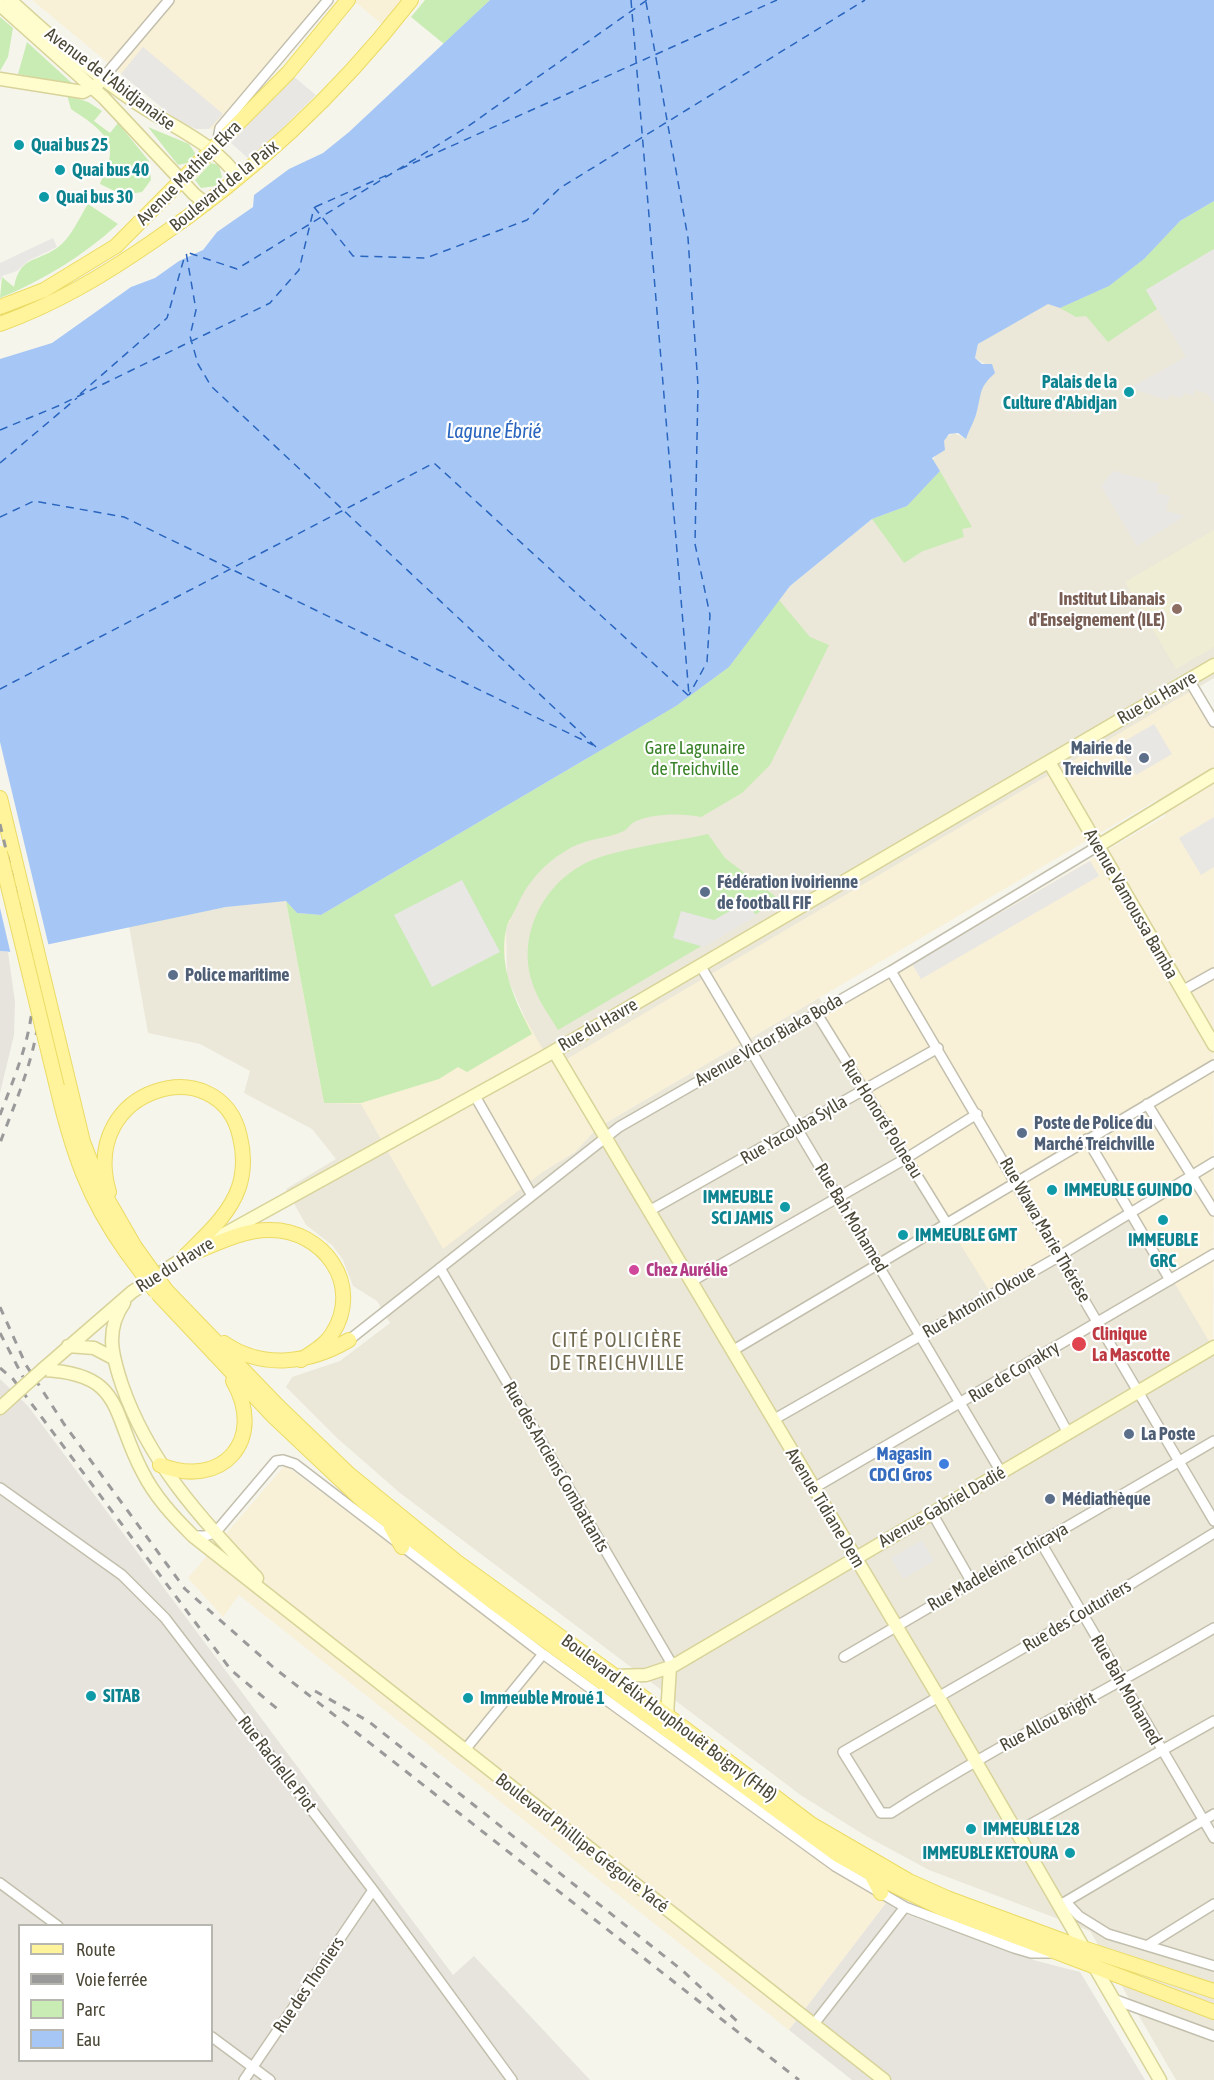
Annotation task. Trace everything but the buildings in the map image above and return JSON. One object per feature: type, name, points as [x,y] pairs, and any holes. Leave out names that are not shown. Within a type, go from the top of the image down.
[{"type":"main road","name":"Avenue Mathieu Ekra","points":[[0,307],[44,290],[116,246],[288,73],[348,0]]},
{"type":"main road","name":"Boulevard de la Paix","points":[[0,324],[97,280],[206,204],[326,100],[411,0]]},
{"type":"main road","points":[[0,798],[62,1086],[71,1146],[82,1174],[113,1233],[131,1250],[163,1293],[224,1366],[241,1395],[245,1410],[243,1440],[234,1454],[222,1463],[202,1472],[181,1472],[160,1465]]},
{"type":"main road","points":[[0,853],[62,1086],[91,1165],[131,1250]]},
{"type":"main road","points":[[117,1217],[106,1182],[105,1151],[107,1139],[118,1119],[138,1098],[151,1092],[168,1087],[186,1087],[204,1092],[230,1114],[239,1130],[243,1150],[242,1171],[239,1188],[228,1207],[215,1226],[186,1256]]},
{"type":"main road","points":[[186,1256],[244,1233],[270,1230],[303,1236],[321,1247],[334,1264],[340,1277],[343,1305],[339,1321],[329,1338],[301,1360]]},
{"type":"main road","points":[[163,1293],[199,1324],[241,1354],[274,1361],[301,1360],[334,1349],[349,1340]]},
{"type":"main road","name":"Boulevard Félix Houphouët Boigny (FHB)","points":[[199,1324],[280,1408],[350,1475],[457,1562],[615,1676],[811,1824],[845,1846],[909,1881],[947,1898],[1214,1991]]},
{"type":"main road","name":"Boulevard Félix Houphouët Boigny (FHB)","points":[[224,1366],[344,1484],[387,1520],[471,1586],[805,1832],[870,1872],[927,1902],[1214,2012]]},
{"type":"main road","points":[[387,1520],[402,1547]]},
{"type":"main road","points":[[870,1872],[881,1893]]},
{"type":"street","name":"Avenue de l'Abidjanaise","points":[[10,0],[135,102],[215,148],[238,178]]},
{"type":"street","points":[[0,79],[83,92],[94,88],[169,0]]},
{"type":"street","points":[[215,148],[220,128],[327,1],[337,13]]},
{"type":"street","name":"Avenue de l'Abidjanaise","points":[[0,5],[94,88],[181,181],[206,204]]},
{"type":"street","name":"Rue du Havre","points":[[0,1408],[132,1292],[186,1256],[554,1051],[1214,665]]},
{"type":"street","points":[[1189,680],[1214,722]]},
{"type":"street","name":"Avenue Vamoussa Bamba","points":[[1049,762],[1214,1045]]},
{"type":"street","name":"Avenue Victor Biaka Boda","points":[[349,1340],[605,1137],[672,1095],[891,971],[1214,776]]},
{"type":"street","name":"Rue Bah Mohamed","points":[[700,965],[1001,1472]]},
{"type":"street","name":"Rue Wawa Marie Thérèse","points":[[891,971],[1214,1521]]},
{"type":"street","points":[[1182,991],[1214,973]]},
{"type":"street","name":"Rue Honoré Polneau","points":[[817,1014],[947,1224]]},
{"type":"street","name":"Rue Yacouba Sylla","points":[[649,1211],[938,1048]]},
{"type":"street","name":"Avenue Tidiane Dem","points":[[554,1051],[1017,1832],[1063,1903],[1093,1966],[1160,2080]]},
{"type":"street","points":[[732,1351],[1214,1065]]},
{"type":"street","points":[[475,1096],[531,1194]]},
{"type":"street","points":[[1147,1104],[1214,1211]]},
{"type":"street","points":[[692,1281],[905,1159],[977,1114]]},
{"type":"street","points":[[1087,1139],[1170,1280]]},
{"type":"street","name":"Rue Antonin Okoue","points":[[773,1420],[1058,1257],[1214,1162]]},
{"type":"street","name":"Rue de Conakry","points":[[813,1488],[962,1404],[1214,1254]]},
{"type":"street","name":"Rue des Anciens Combattants","points":[[440,1268],[671,1667]]},
{"type":"street","name":"Boulevard Phillipe Grégoire Yacé","points":[[132,1292],[112,1324],[113,1358],[131,1412],[160,1465],[215,1533],[282,1605]]},
{"type":"street","points":[[68,1346],[94,1348],[113,1358]]},
{"type":"street","name":"Avenue Gabriel Dadié","points":[[615,1676],[645,1675],[671,1667],[1214,1347]]},
{"type":"street","points":[[1030,1363],[1068,1433]]},
{"type":"street","name":"Boulevard Phillipe Grégoire Yacé","points":[[42,1370],[82,1374],[106,1390],[153,1491],[171,1514],[193,1536],[884,2080]]},
{"type":"street","name":"Rue Madeleine Tchicaya","points":[[844,1657],[1214,1441]]},
{"type":"street","name":"Boulevard Félix Houphouët Boigny (FHB)","points":[[215,1533],[272,1464],[283,1460],[295,1464],[543,1654],[803,1844],[905,1907],[1014,1948],[1031,1953],[1060,1953]]},
{"type":"street","name":"Rue Rachelle Piot","points":[[0,1488],[122,1575],[144,1595],[373,1890],[512,2080]]},
{"type":"street","points":[[932,1513],[971,1581]]},
{"type":"street","points":[[193,1536],[215,1533]]},
{"type":"street","name":"Rue des Couturiers","points":[[975,1761],[886,1814],[881,1813],[845,1756],[845,1749],[1082,1614],[1214,1533]]},
{"type":"street","name":"Rue Bah Mohamed","points":[[1040,1541],[1214,1838]]},
{"type":"street","name":"Rue Allou Bright","points":[[975,1761],[1122,1682],[1214,1628]]},
{"type":"street","points":[[464,1751],[543,1654]]},
{"type":"street","points":[[667,1715],[671,1667]]},
{"type":"street","points":[[1017,1832],[1214,1721]]},
{"type":"street","points":[[1214,1814],[1063,1903],[1101,1930],[1124,1940],[1148,1945],[1214,1966]]},
{"type":"street","points":[[0,1883],[55,1924]]},
{"type":"street","name":"Rue des Thoniers","points":[[244,2080],[373,1890]]},
{"type":"street","points":[[1148,1945],[1214,1904]]},
{"type":"street","points":[[814,2024],[905,1907]]},
{"type":"street","points":[[1113,1999],[1214,2036]]},
{"type":"street","points":[[213,2038],[270,2080]]},
{"type":"shaded area","points":[[32,0],[322,0],[215,129],[196,129],[178,121]]},
{"type":"shaded area","points":[[353,0],[403,0],[383,25]]},
{"type":"shaded area","points":[[143,47],[223,114],[209,129],[196,129],[178,121],[121,74]]},
{"type":"shaded area","points":[[293,76],[316,95],[250,160],[231,143]]},
{"type":"shaded area","points":[[1214,201],[1214,678],[570,1058],[552,1063],[532,1034],[507,977],[506,927],[457,835],[585,760],[779,600],[790,586],[872,519],[907,506],[946,437],[954,433],[965,438],[977,412],[978,397],[984,383],[987,365],[975,358],[978,344]]},
{"type":"shaded area","points":[[53,238],[57,247],[28,261],[17,271],[2,276],[0,282],[0,263]]},
{"type":"shaded area","points":[[1214,249],[1214,404],[1208,394],[1195,390],[1193,396],[1184,393],[1182,398],[1170,395],[1167,400],[1130,388],[1186,357],[1146,290]]},
{"type":"shaded area","points":[[1113,471],[1159,483],[1157,493],[1170,496],[1166,511],[1185,516],[1137,546],[1101,486]]},
{"type":"shaded area","name":"Institut Libanais d'Enseignement (ILE)","points":[[1214,530],[1214,647],[1176,669],[1125,582]]},
{"type":"shaded area","points":[[1191,691],[1214,730],[1213,1348],[1129,1206],[990,1292],[816,1013],[912,964],[1166,816],[1156,800],[597,1128],[575,1152],[544,1171],[443,1249],[361,1104],[324,1103],[286,901],[321,915],[457,835],[511,920],[506,927],[505,957],[507,977],[516,1002],[546,1055],[552,1063],[560,1063]]},
{"type":"shaded area","points":[[1154,724],[1172,754],[1136,775],[1118,745]]},
{"type":"shaded area","points":[[1214,817],[1214,867],[1201,875],[1179,838]]},
{"type":"shaded area","points":[[1090,861],[1099,876],[921,979],[912,964]]},
{"type":"shaded area","points":[[462,880],[500,952],[432,987],[394,915]]},
{"type":"shaded area","points":[[743,894],[756,916],[704,947],[673,938],[681,911],[714,920],[730,911],[726,904]]},
{"type":"shaded area","points":[[286,900],[324,1103],[361,1103],[383,1142],[544,1171],[575,1152],[597,1128],[819,998],[825,1007],[1129,1206],[1214,1348],[1214,2080],[1176,2080],[1090,1931],[929,1870],[866,1836],[802,1796],[400,1493],[337,1438],[286,1387],[292,1377],[340,1361],[390,1323],[377,1301],[353,1286],[343,1260],[332,1245],[306,1225],[286,1189],[336,1159],[312,1129],[244,1093],[250,1071],[200,1044],[148,1033],[129,926],[226,907]]},
{"type":"shaded area","points":[[0,951],[8,952],[15,1002],[14,1035],[0,1093]]},
{"type":"shaded area","points":[[0,1379],[28,1406],[453,1975],[474,1956],[590,2080],[0,2080]]},
{"type":"shaded area","points":[[285,1465],[547,1663],[801,1849],[886,1903],[789,2030],[239,1595],[223,1617],[188,1578]]},
{"type":"shaded area","points":[[922,1540],[934,1561],[903,1579],[891,1558]]},
{"type":"shaded area","points":[[886,1903],[908,1915],[1037,1961],[1080,1972],[1145,2080],[852,2080],[789,2030]]},
{"type":"green space","points":[[425,0],[490,0],[444,44],[411,17]]},
{"type":"green space","points":[[0,17],[13,28],[8,57],[0,71]]},
{"type":"green space","points":[[27,42],[74,85],[18,74]]},
{"type":"green space","points":[[67,95],[88,102],[102,111],[94,121],[110,133],[118,123],[149,161],[151,180],[142,192],[123,195],[100,184],[109,161],[109,146],[96,127],[71,109]]},
{"type":"green space","points":[[148,127],[189,144],[195,153],[191,162],[178,165]]},
{"type":"green space","points":[[211,163],[219,165],[222,177],[216,186],[201,188],[195,180]]},
{"type":"green space","points":[[1214,201],[1214,249],[1146,290],[1157,309],[1108,342],[1086,316],[1076,317],[1060,308],[1109,286],[1144,259],[1180,221]]},
{"type":"green space","points":[[88,204],[118,224],[91,247],[62,266],[0,298],[2,277],[14,287],[24,265],[57,248],[74,228]]},
{"type":"green space","points":[[940,471],[972,527],[962,529],[964,537],[923,551],[904,563],[872,519],[907,506]]},
{"type":"green space","name":"Gare Lagunaire de Treichville","points":[[779,600],[810,637],[829,645],[770,765],[742,793],[701,817],[677,814],[658,815],[634,822],[618,833],[572,847],[555,858],[527,887],[507,927],[504,957],[510,984],[532,1034],[467,1072],[458,1067],[439,1079],[361,1103],[324,1103],[286,901],[297,913],[321,915],[676,706],[729,667]]},
{"type":"green space","points":[[708,834],[725,858],[780,900],[558,1030],[537,995],[528,963],[528,944],[532,926],[550,893],[578,867],[595,859],[636,848]]},
{"type":"water","name":"Lagune Ébrié","points":[[490,0],[1214,0],[1214,201],[1180,221],[1144,259],[1109,286],[1060,308],[1048,304],[978,344],[975,358],[982,364],[992,364],[995,373],[982,390],[966,439],[958,433],[949,434],[944,441],[945,450],[932,458],[940,471],[907,506],[872,519],[790,586],[729,667],[676,706],[321,915],[297,913],[286,901],[226,907],[12,952],[0,951],[0,359],[52,343],[131,287],[155,278],[179,261],[203,250],[217,232],[253,207],[254,195],[289,169],[323,153],[349,132]]},
{"type":"pier","points":[[0,742],[49,947],[11,955],[0,908]]},
{"type":"ferry route","points":[[631,0],[689,695]]},
{"type":"ferry route","points":[[596,747],[211,386],[198,364],[190,336],[196,310],[186,252],[237,269],[467,127],[647,0]]},
{"type":"ferry route","points":[[400,169],[777,0]]},
{"type":"ferry route","points":[[314,207],[353,256],[426,258],[527,220],[560,188],[865,0]]},
{"type":"ferry route","points":[[646,2],[688,238],[698,386],[695,544],[710,615],[707,662],[689,695]]},
{"type":"ferry route","points":[[315,207],[387,175]]},
{"type":"ferry route","points":[[0,430],[58,406],[270,303],[299,270],[314,208]]},
{"type":"ferry route","points":[[80,394],[167,318],[185,255]]},
{"type":"ferry route","points":[[0,463],[77,398]]},
{"type":"ferry route","points":[[0,689],[434,463],[689,696]]},
{"type":"ferry route","points":[[0,517],[34,501],[124,517],[593,745]]},
{"type":"railway","points":[[0,824],[40,993],[33,1051],[0,1143]]},
{"type":"railway","points":[[0,1115],[29,1030],[30,996],[24,962]]},
{"type":"railway","points":[[0,1307],[26,1365],[64,1424],[185,1589],[273,1667],[799,2080]]},
{"type":"railway","points":[[0,1333],[23,1377]]},
{"type":"railway","points":[[0,1368],[13,1379],[231,1670],[281,1712]]},
{"type":"railway","points":[[315,1691],[368,1721],[683,1971],[739,2023]]},
{"type":"place","name":"Quai bus 25","points":[[19,145]]},
{"type":"place","name":"Quai bus 40","points":[[60,170]]},
{"type":"place","name":"Quai bus 30","points":[[44,197]]},
{"type":"place","name":"Palais de la Culture d'Abidjan","points":[[1129,392]]},
{"type":"place","name":"Institut Libanais d'Enseignement (ILE)","points":[[1177,609]]},
{"type":"place","name":"Mairie de Treichville","points":[[1144,758]]},
{"type":"place","name":"Fédération ivoirienne de football FIF","points":[[705,892]]},
{"type":"place","name":"Police maritime","points":[[173,975]]},
{"type":"place","name":"Poste de Police du Marché Treichville","points":[[1022,1133]]},
{"type":"place","name":"IMMEUBLE GUINDO","points":[[1052,1190]]},
{"type":"place","name":"IMMEUBLE SCI JAMIS","points":[[785,1207]]},
{"type":"place","name":"IMMEUBLE GRC","points":[[1163,1220]]},
{"type":"place","name":"IMMEUBLE GMT","points":[[903,1235]]},
{"type":"place","name":"Chez Aurélie","points":[[634,1270]]},
{"type":"place","name":"Clinique La Mascotte","points":[[1079,1344]]},
{"type":"place","name":"La Poste","points":[[1129,1434]]},
{"type":"place","name":"Magasin CDCI Gros","points":[[944,1464]]},
{"type":"place","name":"Médiathèque","points":[[1050,1499]]},
{"type":"place","name":"SITAB","points":[[91,1696]]},
{"type":"place","name":"Immeuble Mroué 1","points":[[468,1698]]},
{"type":"place","name":"IMMEUBLE L28","points":[[971,1829]]},
{"type":"place","name":"IMMEUBLE KETOURA","points":[[1070,1853]]},
{"type":"district","name":"CITÉ POLICIÈRE DE TREICHVILLE","points":[[617,1352]]}]
